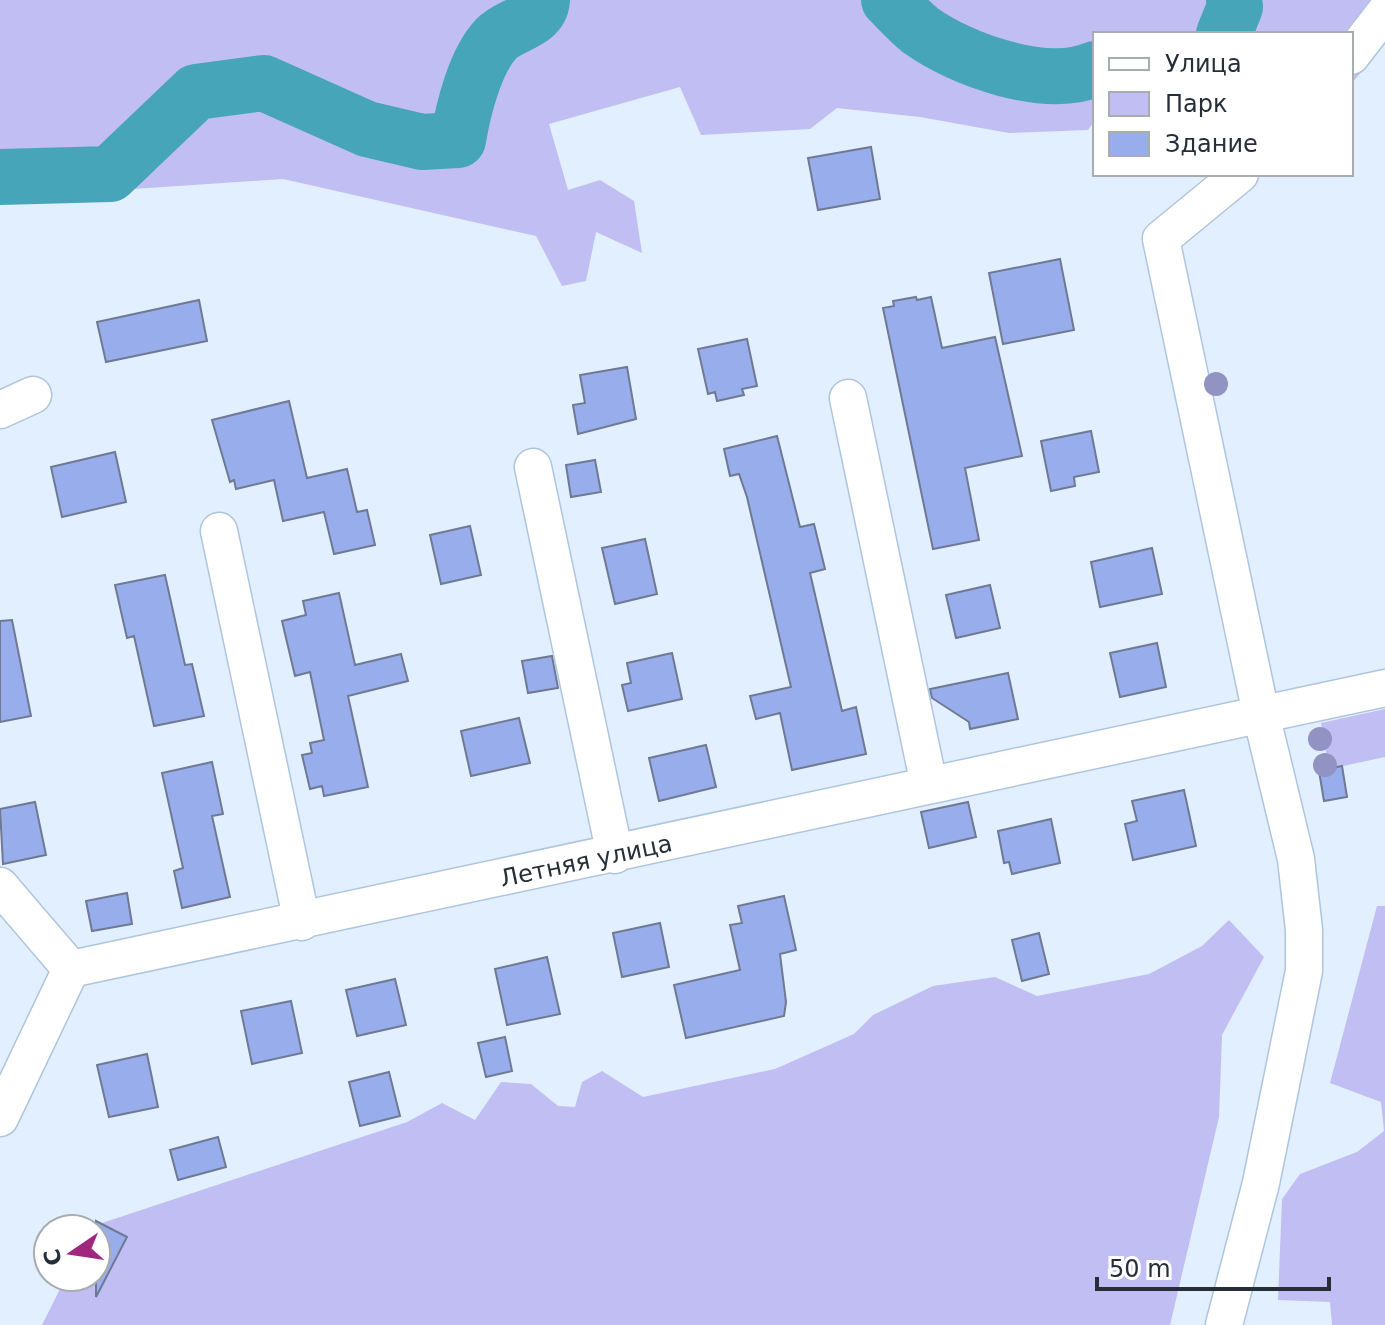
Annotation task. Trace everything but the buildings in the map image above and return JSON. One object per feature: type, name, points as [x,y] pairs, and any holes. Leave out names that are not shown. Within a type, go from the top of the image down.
[{"type":"street","points":[[1353,53],[1385,12]]},
{"type":"street","points":[[1224,1325],[1261,1183],[1304,971],[1304,930],[1296,859],[1261,714],[1161,239],[1238,176]]},
{"type":"street","points":[[0,410],[33,395]]},
{"type":"street","points":[[848,398],[929,785]]},
{"type":"street","points":[[533,467],[615,855]]},
{"type":"street","points":[[219,531],[302,922]]},
{"type":"street","name":"Летняя улица","points":[[71,969],[1385,688]]},
{"type":"street","points":[[0,886],[71,969],[0,1118]]},
{"type":"green space","points":[[0,0],[1385,0],[1385,44],[1353,82],[1353,32],[1093,32],[1093,123],[1088,130],[1009,133],[920,117],[837,108],[810,129],[701,135],[680,87],[549,124],[568,190],[600,180],[634,201],[642,253],[596,232],[586,281],[562,286],[536,236],[283,179],[0,198]]},
{"type":"green space","points":[[1385,709],[1385,757],[1329,769],[1321,723]]},
{"type":"green space","points":[[1377,906],[1385,906],[1385,1325],[1332,1325],[1330,1302],[1278,1300],[1282,1199],[1300,1174],[1357,1152],[1384,1131],[1381,1102],[1330,1083]]},
{"type":"green space","points":[[1229,920],[1264,957],[1222,1035],[1219,1117],[1170,1325],[42,1325],[58,1293],[112,1293],[112,1220],[407,1122],[442,1103],[475,1120],[501,1082],[531,1084],[558,1106],[575,1107],[582,1082],[602,1071],[643,1097],[775,1069],[854,1034],[873,1015],[933,986],[995,977],[1037,996],[1149,974],[1202,946]]},
{"type":"waterway","points":[[0,177],[110,174],[196,92],[264,83],[367,129],[422,142],[458,140],[471,86],[489,48],[502,34],[536,14],[542,0]]},
{"type":"waterway","points":[[889,0],[920,30],[980,61],[1004,69],[1053,76],[1075,75],[1093,70]]},
{"type":"waterway","points":[[1225,32],[1235,7],[1234,0]]}]
